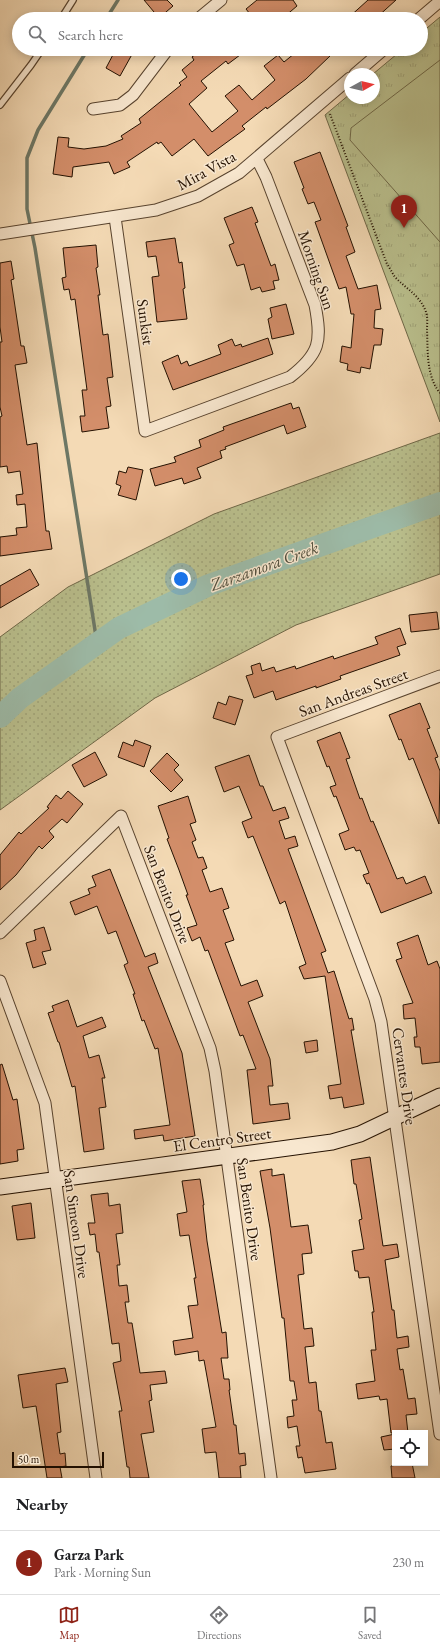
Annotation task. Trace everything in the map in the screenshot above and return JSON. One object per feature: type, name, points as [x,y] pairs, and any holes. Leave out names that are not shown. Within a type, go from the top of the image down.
[{"type":"street","points":[[206,12],[221,0]]},
{"type":"street","points":[[427,12],[440,1]]},
{"type":"street","points":[[92,109],[120,105],[133,95],[163,56]]},
{"type":"street","points":[[362,68],[376,56]]},
{"type":"street","name":"Mira Vista","points":[[0,234],[156,210],[198,196],[239,173],[344,83]]},
{"type":"street","name":"Morning Sun","points":[[145,431],[290,377],[305,366],[314,354],[318,340],[318,324],[315,305],[266,176],[257,159]]},
{"type":"street","name":"Sunkist","points":[[115,217],[145,431]]},
{"type":"street","name":"San Andreas Street","points":[[277,737],[440,676]]},
{"type":"street","name":"Cervantes Drive","points":[[277,737],[375,999],[382,1022],[394,1119],[440,1434]]},
{"type":"street","name":"San Benito Drive","points":[[0,933],[121,816],[210,1048],[215,1071],[271,1478]]},
{"type":"street","name":"San Simeon Drive","points":[[0,981],[45,1103],[96,1478]]},
{"type":"street","name":"El Centro Street","points":[[0,1187],[226,1157],[349,1138],[394,1119],[440,1096]]},
{"type":"lane","points":[[66,12],[74,0]]},
{"type":"lane","points":[[0,105],[37,56]]},
{"type":"path","points":[[330,114],[387,264],[395,277],[419,299],[426,313],[428,361],[434,382],[440,393]]},
{"type":"green space","points":[[440,17],[440,422],[325,115],[344,99],[344,104],[380,104],[380,68],[395,56],[428,56],[428,27]]},
{"type":"green space","points":[[440,60],[440,242],[350,140],[351,128]]},
{"type":"green space","points":[[440,433],[440,574],[296,625],[155,698],[0,810],[0,637],[68,587],[214,514]]},
{"type":"building","points":[[144,0],[167,0],[173,6],[166,12],[154,12]]},
{"type":"building","points":[[257,0],[293,0],[297,6],[290,12],[248,12],[246,9]]},
{"type":"building","points":[[368,0],[396,0],[383,12],[355,12]]},
{"type":"building","points":[[112,56],[131,56],[120,76],[106,68]]},
{"type":"building","points":[[239,56],[228,64],[226,61],[201,81],[207,88],[189,104],[212,132],[238,111],[225,96],[239,85],[252,100],[275,80],[264,66],[277,56],[279,56],[284,62],[291,56],[330,56],[306,79],[242,126],[245,129],[208,156],[194,139],[172,156],[161,142],[158,144],[157,142],[127,162],[130,167],[114,174],[109,162],[73,167],[72,177],[53,174],[58,137],[69,138],[68,147],[84,149],[106,146],[123,139],[121,136],[141,123],[139,119],[181,85],[179,83],[187,77],[182,70],[194,60],[192,57]]},
{"type":"building","points":[[320,152],[348,226],[346,227],[355,252],[346,256],[358,289],[377,285],[381,309],[375,310],[374,328],[383,329],[381,345],[374,345],[370,369],[361,367],[360,373],[347,370],[348,364],[340,362],[342,346],[351,348],[354,314],[351,314],[346,287],[339,289],[315,222],[321,220],[314,202],[308,204],[302,189],[304,188],[294,162]]},
{"type":"building","points":[[252,207],[258,222],[255,223],[271,266],[275,264],[279,280],[273,281],[275,289],[262,292],[260,287],[251,290],[244,264],[237,266],[229,245],[234,243],[224,218]]},
{"type":"building","points":[[175,238],[179,263],[182,262],[185,288],[183,289],[187,319],[157,322],[152,277],[159,276],[156,256],[148,257],[146,242]]},
{"type":"building","points":[[96,245],[98,267],[96,268],[100,295],[98,295],[103,335],[108,334],[113,377],[107,378],[111,406],[106,407],[109,428],[82,432],[80,416],[85,416],[82,390],[87,390],[75,299],[71,300],[69,289],[64,290],[62,278],[66,277],[63,248]]},
{"type":"building","points":[[11,261],[14,279],[11,280],[21,346],[24,346],[27,363],[15,365],[27,445],[37,443],[46,531],[49,531],[52,549],[0,556],[0,537],[17,535],[16,528],[27,527],[25,504],[17,505],[16,495],[23,494],[20,471],[8,473],[7,466],[0,467],[0,417],[2,416],[0,407],[0,342],[2,342],[0,327],[0,263]]},
{"type":"building","points":[[286,304],[294,334],[272,339],[268,319],[272,317],[270,308]]},
{"type":"building","points":[[268,338],[273,354],[173,390],[162,362],[178,355],[181,364],[187,361],[189,366],[221,354],[218,345],[232,339],[235,346],[241,344],[242,347]]},
{"type":"building","points":[[291,403],[293,409],[299,407],[306,427],[287,434],[284,425],[225,447],[226,449],[220,451],[222,458],[197,468],[201,478],[184,484],[182,478],[155,486],[150,469],[176,462],[174,457],[201,447],[199,440],[224,430],[223,427]]},
{"type":"building","points":[[128,467],[143,470],[136,500],[118,495],[121,486],[116,484],[119,471],[126,473]]},
{"type":"building","points":[[30,569],[39,585],[0,608],[0,586]]},
{"type":"building","points":[[437,612],[439,629],[411,632],[409,615]]},
{"type":"building","points":[[400,628],[406,644],[397,647],[400,655],[340,676],[341,679],[276,700],[273,691],[254,698],[246,676],[253,674],[251,666],[260,663],[262,671],[274,667],[276,672],[295,666],[296,669],[333,656],[334,659],[378,644],[375,637]]},
{"type":"building","points":[[229,696],[243,700],[235,725],[213,718],[218,702],[226,705]]},
{"type":"building","points":[[420,703],[430,728],[427,729],[438,757],[435,758],[440,771],[439,824],[413,758],[409,760],[401,739],[399,740],[389,715]]},
{"type":"building","points":[[340,732],[350,758],[346,759],[360,799],[362,798],[371,822],[373,821],[397,879],[403,877],[406,884],[425,876],[432,893],[381,913],[369,883],[367,884],[363,875],[369,873],[360,850],[356,851],[354,847],[345,850],[339,834],[349,830],[336,796],[334,797],[330,787],[336,785],[317,741]]},
{"type":"building","points":[[135,740],[151,746],[144,767],[118,757],[123,742],[133,746]]},
{"type":"building","points":[[95,752],[107,775],[84,787],[72,765]]},
{"type":"building","points":[[167,753],[179,765],[174,770],[183,780],[171,792],[150,771]]},
{"type":"building","points":[[249,755],[260,786],[263,786],[273,811],[285,807],[289,818],[279,821],[285,839],[295,836],[298,846],[288,849],[326,951],[321,953],[328,973],[334,971],[349,1019],[352,1018],[354,1030],[351,1030],[364,1104],[344,1108],[342,1097],[330,1099],[328,1086],[341,1084],[325,976],[304,979],[299,967],[306,964],[285,901],[280,904],[253,836],[248,838],[242,822],[252,818],[239,786],[224,792],[215,767]]},
{"type":"building","points":[[68,791],[83,804],[67,823],[62,819],[49,831],[54,837],[42,849],[39,846],[16,875],[0,890],[0,855],[19,832],[21,834],[49,808],[47,807],[56,795],[61,799]]},
{"type":"building","points":[[188,796],[196,822],[190,824],[196,840],[192,842],[198,858],[203,857],[207,868],[202,870],[210,892],[222,888],[229,908],[223,910],[234,940],[225,943],[241,986],[257,980],[263,996],[248,1002],[270,1059],[273,1086],[268,1086],[270,1105],[288,1103],[290,1119],[253,1124],[247,1070],[256,1069],[243,1035],[240,1036],[208,950],[205,951],[200,937],[192,941],[187,928],[197,925],[186,895],[188,895],[167,839],[169,838],[158,806]]},
{"type":"building","points":[[110,869],[145,957],[155,953],[158,963],[148,967],[182,1053],[195,1136],[164,1141],[163,1135],[135,1139],[134,1130],[170,1125],[158,1048],[155,1049],[144,1020],[142,1021],[133,994],[135,994],[124,965],[128,963],[116,931],[108,934],[97,906],[75,915],[70,902],[90,894],[88,889],[96,886],[92,876]]},
{"type":"building","points":[[44,927],[51,950],[42,952],[46,964],[33,968],[26,943],[36,940],[34,930]]},
{"type":"building","points":[[418,935],[428,965],[437,961],[440,969],[440,1062],[422,1064],[420,1047],[415,1047],[414,1037],[417,1037],[415,1018],[404,1019],[403,1005],[413,1003],[396,960],[402,958],[397,943]]},
{"type":"building","points":[[68,1000],[77,1027],[102,1017],[106,1027],[83,1036],[89,1058],[99,1055],[105,1078],[102,1078],[106,1107],[99,1108],[104,1149],[84,1152],[75,1086],[72,1087],[59,1042],[48,1013],[54,1011],[52,1006]]},
{"type":"building","points":[[317,1040],[318,1051],[306,1053],[304,1042]]},
{"type":"building","points":[[2,1064],[13,1100],[17,1099],[24,1149],[17,1150],[18,1161],[0,1164],[0,1065]]},
{"type":"building","points":[[370,1157],[383,1246],[397,1244],[399,1257],[385,1260],[392,1310],[394,1310],[397,1338],[408,1336],[409,1347],[397,1349],[400,1370],[403,1369],[408,1399],[415,1398],[417,1414],[406,1415],[408,1430],[392,1430],[392,1433],[387,1399],[380,1400],[379,1396],[358,1399],[356,1384],[375,1381],[371,1350],[376,1350],[372,1312],[374,1312],[369,1277],[359,1278],[358,1271],[355,1271],[352,1251],[364,1249],[359,1220],[362,1219],[356,1184],[354,1184],[351,1160]]},
{"type":"building","points":[[272,1169],[272,1176],[284,1174],[291,1227],[308,1225],[312,1253],[302,1254],[304,1274],[298,1275],[304,1329],[312,1328],[314,1346],[305,1347],[309,1383],[316,1382],[319,1411],[321,1411],[326,1443],[332,1442],[336,1469],[305,1473],[302,1457],[298,1458],[296,1446],[300,1446],[297,1426],[288,1428],[287,1417],[294,1416],[292,1400],[297,1400],[294,1381],[290,1381],[284,1318],[282,1318],[270,1228],[260,1171]]},
{"type":"building","points":[[200,1179],[207,1241],[222,1333],[226,1332],[228,1358],[221,1358],[224,1379],[229,1379],[229,1390],[234,1425],[236,1425],[239,1454],[245,1453],[246,1465],[240,1466],[241,1478],[219,1478],[216,1452],[205,1453],[202,1429],[216,1427],[204,1360],[199,1361],[198,1351],[175,1355],[173,1341],[193,1338],[188,1306],[198,1305],[194,1278],[196,1278],[189,1235],[180,1236],[177,1214],[187,1212],[182,1181]]},
{"type":"building","points":[[108,1193],[109,1206],[120,1204],[123,1233],[116,1234],[120,1265],[117,1265],[119,1286],[127,1285],[129,1302],[125,1302],[128,1323],[132,1323],[140,1373],[165,1371],[167,1383],[150,1385],[152,1400],[149,1401],[154,1432],[141,1434],[149,1478],[130,1478],[129,1467],[127,1467],[119,1411],[122,1411],[113,1363],[121,1361],[119,1343],[112,1344],[99,1252],[97,1252],[95,1234],[90,1235],[88,1223],[95,1223],[91,1195]]},
{"type":"building","points":[[31,1203],[35,1238],[17,1240],[12,1206]]},
{"type":"building","points":[[65,1368],[68,1382],[56,1384],[61,1432],[57,1433],[60,1454],[65,1453],[66,1466],[60,1467],[62,1478],[47,1478],[36,1406],[23,1408],[18,1375]]},
{"type":"building","points":[[392,1435],[392,1449],[384,1450],[381,1437]]},
{"type":"building","points":[[391,1466],[413,1466],[415,1478],[392,1478]]},
{"type":"waterway","points":[[110,12],[118,0]]},
{"type":"waterway","points":[[84,56],[38,130],[27,158],[27,209],[35,248],[97,643]]},
{"type":"waterway","name":"Zarzamora Creek","points":[[0,717],[20,698],[119,628],[209,585],[440,503]]},
{"type":"place","name":"Garza Park","points":[[404,228]]}]
